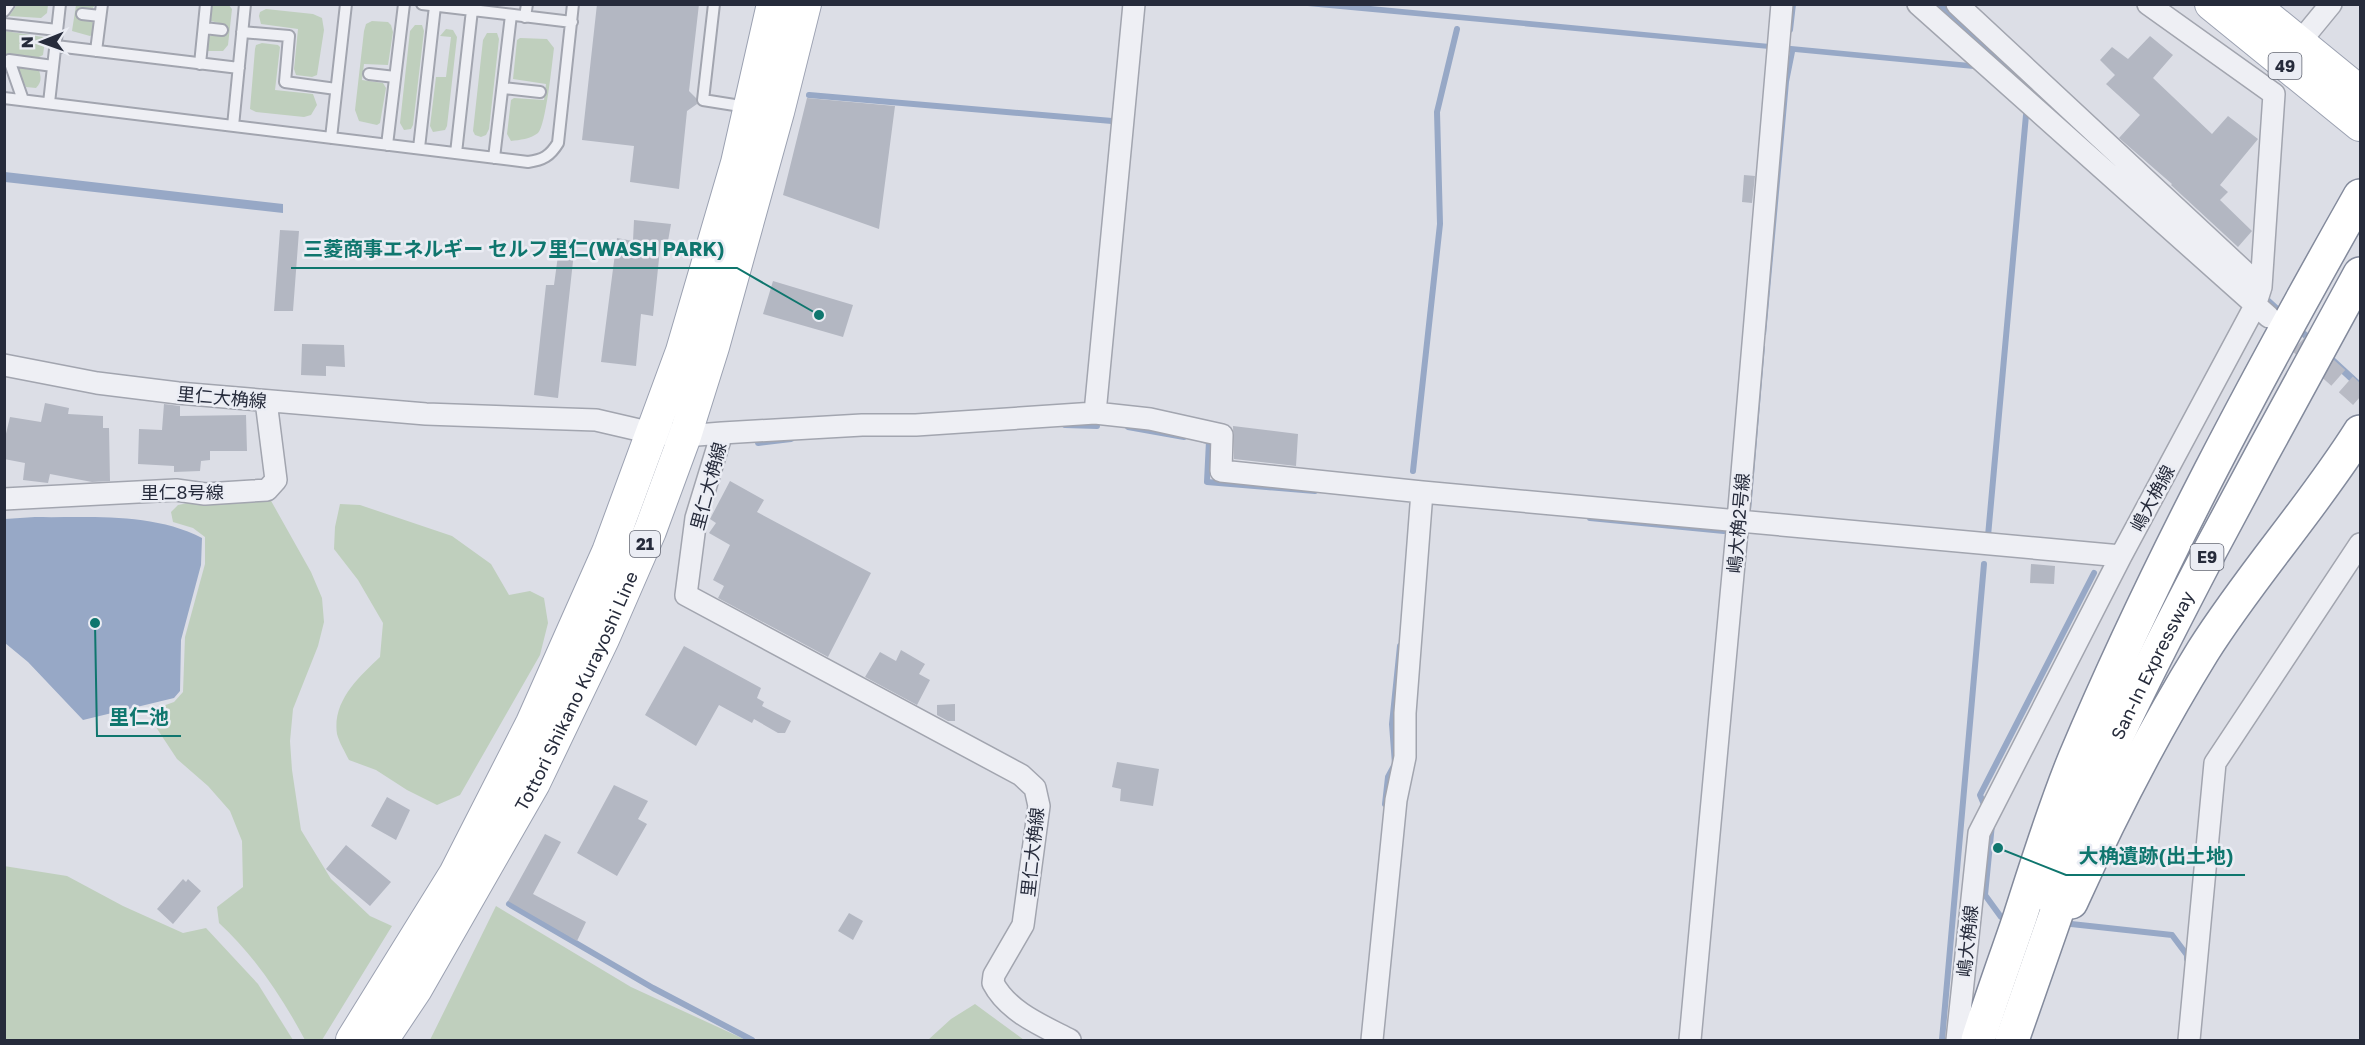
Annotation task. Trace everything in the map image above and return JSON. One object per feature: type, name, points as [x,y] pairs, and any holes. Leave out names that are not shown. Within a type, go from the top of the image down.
[{"type":"highway","points":[[2019,1041],[2069,908],[2074,760],[2161,572],[2279,340],[2361,196]]},
{"type":"highway","name":"San-In Expressway","points":[[1997,1041],[2118,732],[2172,623],[2361,274]]},
{"type":"highway","name":"San-In Expressway","points":[[2012,1041],[2071,848],[2106,784],[2186,623],[2361,300]]},
{"type":"highway","points":[[1978,1041],[2071,848],[2131,777],[2204,650],[2332,478],[2361,432]]},
{"type":"main road","name":"Tottori Shikano Kurayoshi Line","points":[[352,1041],[455,874],[532,723],[608,552],[682,351],[737,163],[773,4]]},
{"type":"main road","name":"Tottori Shikano Kurayoshi Line","points":[[382,1041],[416,989],[534,783],[650,531],[685,436],[720,325],[805,4]]},
{"type":"main road","name":"49","points":[[2211,4],[2286,68],[2361,125]]},
{"type":"main road","name":"49","points":[[2252,4],[2286,68],[2361,92]]},
{"type":"street","points":[[1095,413],[1134,4]]},
{"type":"street","name":"嶋大桷2号線","points":[[1690,1041],[1782,4]]},
{"type":"street","points":[[1918,4],[2262,303]]},
{"type":"street","points":[[1957,4],[2262,303]]},
{"type":"street","points":[[2148,4],[2286,68],[2323,6]]},
{"type":"street","name":"嶋大桷線","points":[[1957,1041],[1979,833],[2121,556],[2262,303],[2286,68]]},
{"type":"street","name":"里仁大桷線","points":[[4,365],[109,384],[266,401],[426,414],[596,420],[652,433],[685,436],[722,433],[696,518],[686,595],[1021,776],[1035,788],[1039,806],[1023,925],[994,975],[993,983],[998,994],[1025,1016],[1070,1041]]},
{"type":"street","name":"里仁8号線","points":[[4,499],[176,490],[205,494],[267,490],[276,480],[266,401]]},
{"type":"street","points":[[722,433],[862,425],[927,424],[1095,413],[1150,419],[1222,435],[1221,471],[1422,492],[2121,556]]},
{"type":"street","points":[[1372,1041],[1396,800],[1405,757],[1405,713],[1422,492]]},
{"type":"street","points":[[2189,1041],[2215,763],[2361,544]]},
{"type":"lane","points":[[4,11],[9,4]]},
{"type":"lane","points":[[49,103],[60,4]]},
{"type":"lane","points":[[96,51],[102,4]]},
{"type":"lane","points":[[200,63],[206,4]]},
{"type":"lane","points":[[233,126],[245,4]]},
{"type":"lane","points":[[331,138],[346,4]]},
{"type":"lane","points":[[387,145],[404,4]]},
{"type":"lane","points":[[525,16],[527,4]]},
{"type":"lane","points":[[4,98],[528,162],[542,160],[558,143],[573,4]]},
{"type":"lane","points":[[714,4],[703,100],[750,108]]},
{"type":"lane","points":[[423,5],[472,10],[493,9],[511,15],[572,22]]},
{"type":"lane","points":[[419,148],[435,6]]},
{"type":"lane","points":[[456,153],[472,10]]},
{"type":"lane","points":[[82,14],[100,16]]},
{"type":"lane","points":[[494,158],[511,15]]},
{"type":"lane","points":[[4,24],[57,30]]},
{"type":"lane","points":[[204,28],[222,30]]},
{"type":"lane","points":[[242,32],[289,36],[285,82],[336,89]]},
{"type":"lane","points":[[56,46],[239,68]]},
{"type":"lane","points":[[23,100],[9,60],[53,66]]},
{"type":"lane","points":[[369,74],[395,77]]},
{"type":"lane","points":[[503,88],[540,92]]},
{"type":"green space","points":[[228,4],[232,9],[228,45],[223,51],[207,51],[209,36],[224,36],[226,25],[211,21],[212,5]]},
{"type":"green space","points":[[17,5],[48,5],[47,13],[41,18],[9,16]]},
{"type":"green space","points":[[76,5],[95,5],[92,9],[80,9],[78,18],[93,20],[90,36],[72,31]]},
{"type":"green space","points":[[266,9],[313,14],[322,18],[324,30],[317,75],[312,77],[296,75],[294,69],[298,29],[261,24],[260,12]]},
{"type":"green space","points":[[372,21],[388,22],[393,32],[388,65],[364,64],[362,80],[383,83],[386,88],[380,123],[377,125],[359,121],[355,110],[364,31],[366,24]]},
{"type":"green space","points":[[415,25],[422,25],[424,31],[413,125],[411,129],[404,130],[400,123],[410,31]]},
{"type":"green space","points":[[446,29],[453,30],[457,37],[447,126],[445,130],[433,132],[430,126],[436,77],[446,77],[451,37],[440,36]]},
{"type":"green space","points":[[5,31],[43,37],[45,40],[43,55],[37,58],[5,54]]},
{"type":"green space","points":[[487,33],[497,33],[499,39],[489,129],[486,135],[481,137],[475,135],[473,131],[483,40]]},
{"type":"green space","points":[[520,38],[547,39],[554,48],[541,128],[532,137],[511,141],[507,134],[511,100],[514,98],[544,100],[546,84],[513,79],[517,40]]},
{"type":"green space","points":[[262,43],[280,47],[275,90],[313,94],[317,105],[311,115],[304,117],[256,112],[250,109],[255,49],[256,45]]},
{"type":"green space","points":[[16,67],[39,70],[40,79],[36,88],[26,87]]},
{"type":"green space","points":[[270,499],[311,572],[322,598],[324,622],[318,646],[293,709],[290,741],[301,830],[331,879],[370,916],[392,926],[322,1040],[305,1040],[267,978],[219,923],[217,907],[243,887],[242,841],[230,811],[208,786],[177,759],[146,712],[174,702],[183,692],[185,637],[205,564],[205,537],[193,528],[173,522],[171,512],[178,505],[193,502]]},
{"type":"green space","points":[[340,504],[360,505],[452,536],[491,564],[509,595],[530,591],[544,598],[548,623],[540,655],[460,795],[437,805],[407,790],[376,770],[349,760],[337,734],[337,722],[343,700],[356,681],[380,657],[383,623],[358,580],[334,549],[335,527]]},
{"type":"green space","points":[[4,866],[67,876],[123,906],[183,933],[206,928],[258,984],[293,1040],[5,1040]]},
{"type":"green space","points":[[496,906],[631,987],[746,1040],[430,1040]]},
{"type":"green space","points":[[975,1004],[1024,1040],[928,1040],[951,1019]]},
{"type":"water","points":[[1297,5],[1360,5],[1970,63],[1974,69],[1795,52],[1789,82],[1766,335],[1762,335],[1785,79],[1790,51]]},
{"type":"water","points":[[1931,5],[1951,5],[2360,381],[2360,391],[2266,303]]},
{"type":"water","points":[[5,172],[283,204],[283,213],[5,182]]},
{"type":"water","points":[[1761,346],[1765,346],[1751,510],[1747,510]]},
{"type":"water","points":[[35,517],[141,520],[183,530],[202,538],[201,565],[181,640],[180,691],[174,698],[83,720],[28,662],[5,643],[5,519]]},
{"type":"building","points":[[597,4],[699,4],[689,91],[696,98],[697,104],[687,111],[679,189],[630,182],[634,146],[582,140]]},
{"type":"building","points":[[2150,36],[2173,55],[2153,78],[2212,134],[2228,116],[2258,139],[2220,185],[2228,192],[2220,200],[2252,231],[2238,247],[2172,184],[2119,138],[2140,115],[2106,84],[2115,75],[2100,60],[2112,47],[2128,59]]},
{"type":"building","points":[[807,98],[895,106],[879,229],[783,195]]},
{"type":"building","points":[[1744,175],[1755,176],[1752,203],[1742,202]]},
{"type":"building","points":[[634,220],[671,224],[668,241],[661,240],[653,316],[641,314],[636,366],[601,362],[617,238],[633,241]]},
{"type":"building","points":[[280,230],[299,231],[293,311],[274,311]]},
{"type":"building","points":[[560,241],[575,243],[558,398],[534,395],[546,285],[554,285]]},
{"type":"building","points":[[773,281],[853,305],[843,337],[763,314]]},
{"type":"building","points":[[302,344],[344,345],[345,367],[326,366],[326,376],[301,375]]},
{"type":"building","points":[[45,403],[69,408],[68,414],[103,416],[103,428],[109,428],[110,481],[92,482],[50,474],[48,483],[23,480],[25,463],[4,459],[4,442],[10,417],[41,422]]},
{"type":"building","points":[[164,404],[180,406],[180,416],[246,415],[247,451],[210,451],[210,460],[201,461],[200,471],[174,472],[174,466],[138,464],[139,429],[162,430]]},
{"type":"building","points":[[1233,426],[1298,434],[1296,466],[1234,459]]},
{"type":"building","points":[[730,481],[764,500],[757,512],[871,573],[828,657],[718,598],[724,586],[713,580],[730,545],[709,533],[716,523],[710,519]]},
{"type":"building","points":[[2031,564],[2055,566],[2054,584],[2030,583]]},
{"type":"building","points":[[684,646],[761,688],[757,698],[764,702],[762,706],[791,721],[785,733],[778,733],[754,719],[752,723],[719,705],[696,746],[645,715]]},
{"type":"building","points":[[901,650],[925,664],[919,674],[930,680],[917,705],[865,677],[880,652],[896,661]]},
{"type":"building","points":[[955,704],[955,721],[948,721],[937,715],[937,705]]},
{"type":"building","points":[[1117,762],[1159,769],[1153,806],[1120,801],[1121,789],[1112,787]]},
{"type":"building","points":[[614,785],[648,801],[638,819],[647,824],[617,876],[577,853]]},
{"type":"building","points":[[387,797],[410,810],[396,840],[371,826]]},
{"type":"building","points":[[545,834],[561,842],[533,894],[586,922],[577,941],[508,901]]},
{"type":"building","points":[[346,845],[391,882],[370,906],[326,869]]},
{"type":"building","points":[[183,879],[186,882],[188,879],[201,891],[173,924],[157,909]]},
{"type":"building","points":[[849,913],[863,921],[853,940],[838,931]]},
{"type":"waterway","points":[[1790,30],[1793,4]]},
{"type":"waterway","points":[[1413,471],[1440,224],[1437,112],[1457,29]]},
{"type":"waterway","points":[[809,95],[1112,121]]},
{"type":"waterway","points":[[1988,536],[2026,115]]},
{"type":"waterway","points":[[1065,425],[1097,426]]},
{"type":"waterway","points":[[1128,427],[1184,437]]},
{"type":"waterway","points":[[758,443],[791,439]]},
{"type":"waterway","points":[[1203,440],[1209,441],[1207,482],[1315,491]]},
{"type":"waterway","points":[[1590,518],[1724,531]]},
{"type":"waterway","points":[[1942,1040],[1984,564]]},
{"type":"waterway","points":[[1986,809],[1980,795],[2094,573]]},
{"type":"waterway","points":[[1385,804],[1388,777],[1395,764],[1392,724],[1400,646]]},
{"type":"waterway","points":[[1992,824],[1985,895],[2001,917],[2010,918]]},
{"type":"waterway","points":[[509,904],[653,988],[752,1040]]},
{"type":"waterway","points":[[2062,923],[2172,935],[2187,955],[2187,959]]},
{"type":"tunnel","points":[[2276,323],[2360,397]]},
{"type":"place","name":"三菱商事エネルギー セルフ里仁(WASH PARK)","points":[[819,315]]},
{"type":"place","name":"里仁池","points":[[95,623]]},
{"type":"place","name":"大桷遺跡(出土地)","points":[[1998,848]]}]
